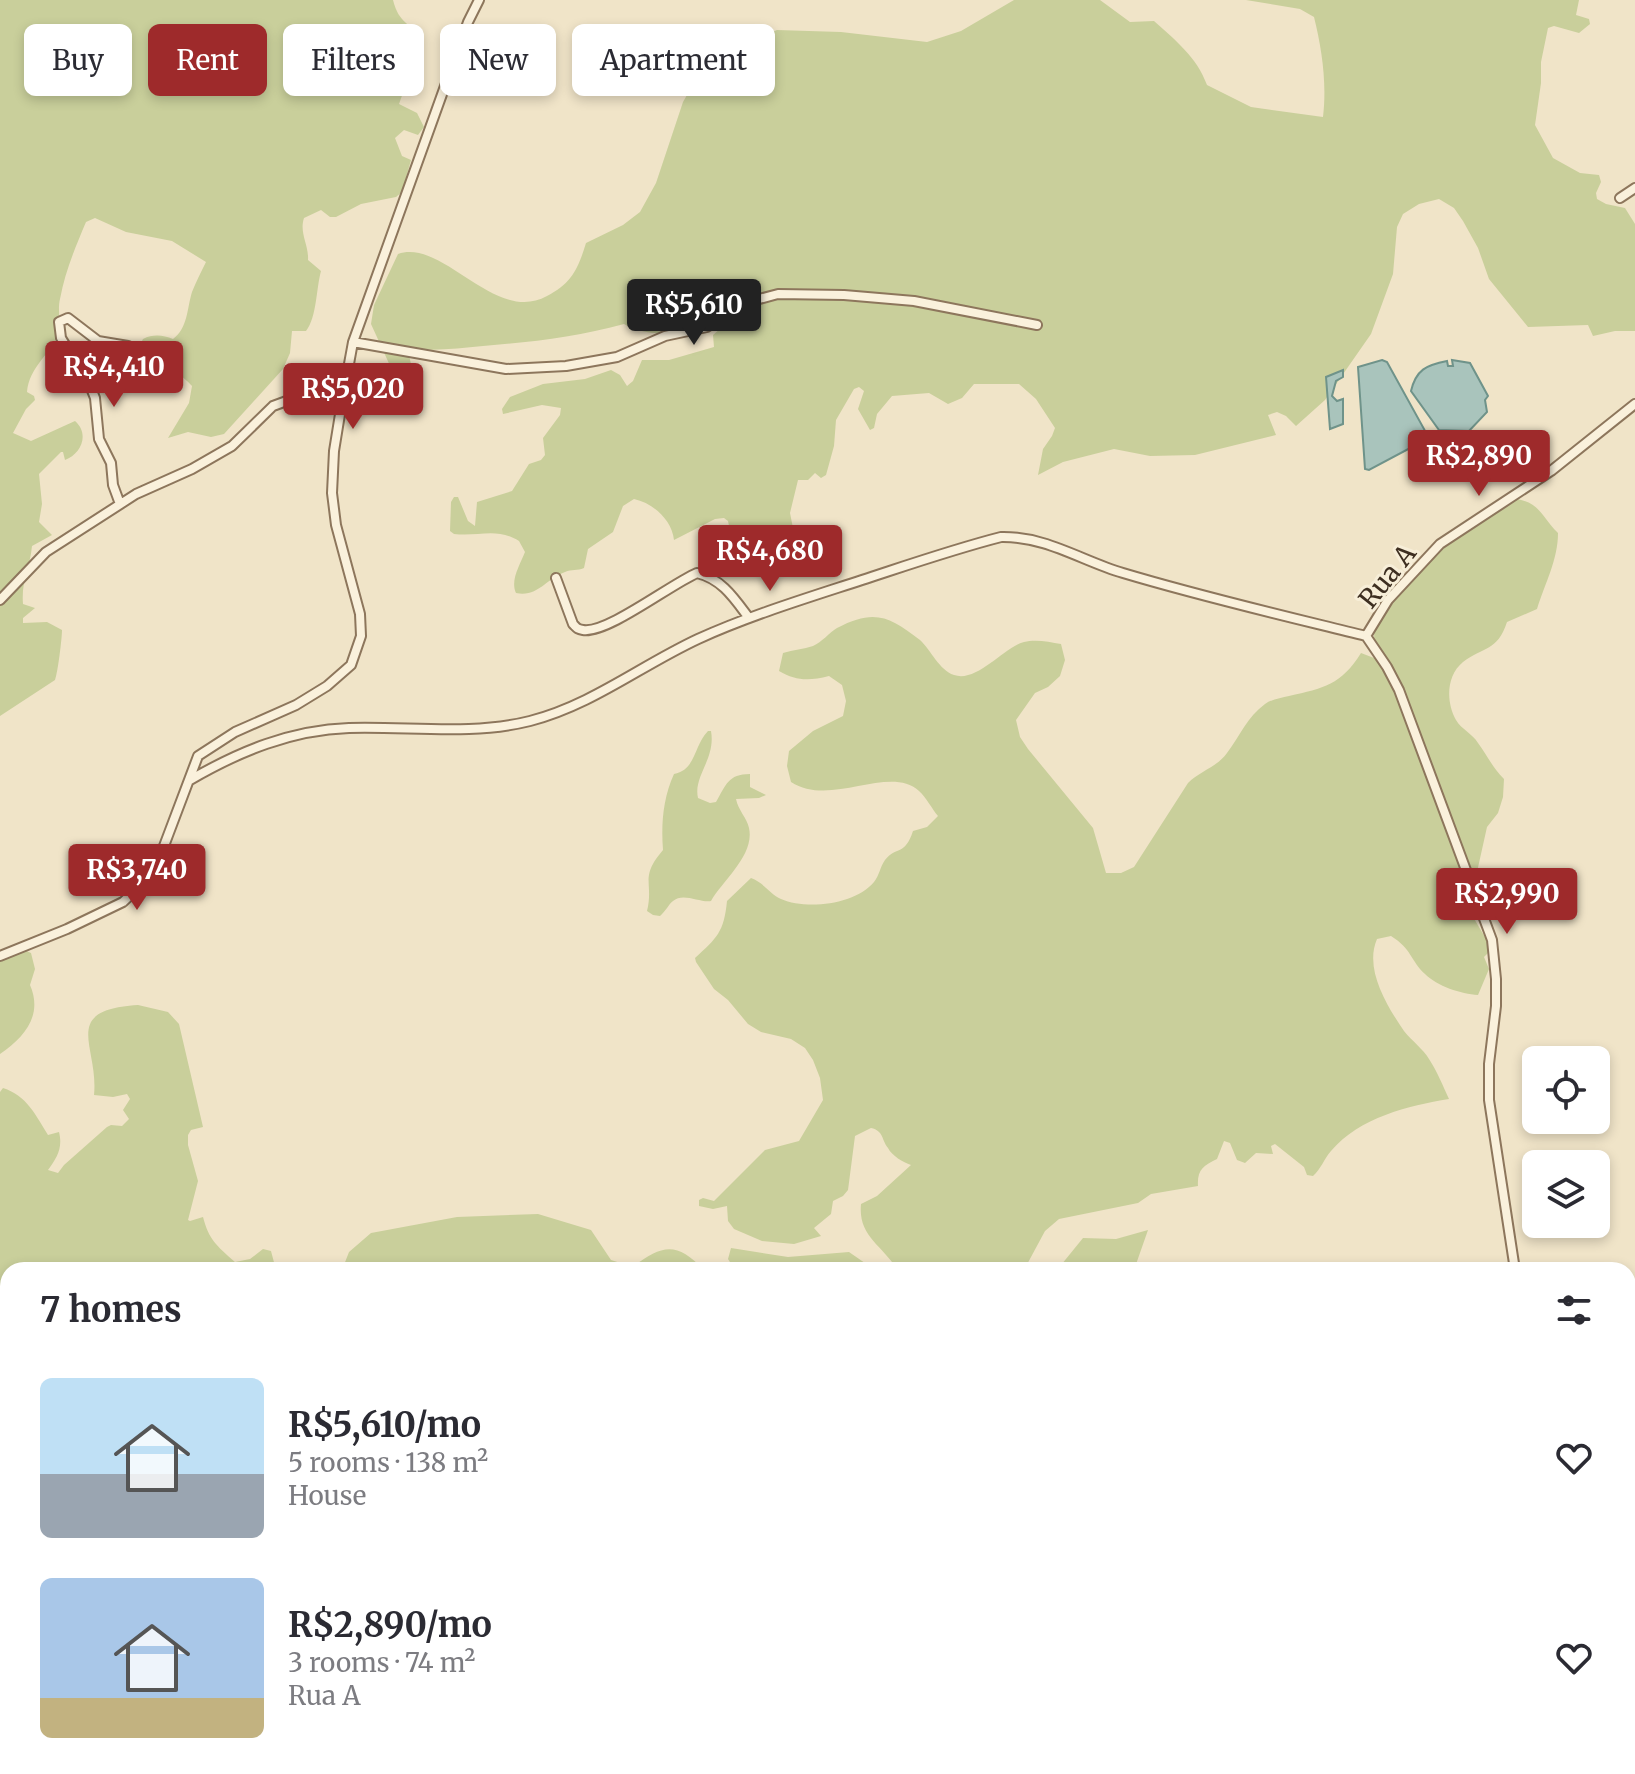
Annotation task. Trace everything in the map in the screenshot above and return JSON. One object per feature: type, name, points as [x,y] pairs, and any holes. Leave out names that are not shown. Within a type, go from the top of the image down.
[{"type":"street","points":[[0,956],[112,909],[131,896],[151,871],[164,846],[194,762],[204,750],[327,686],[351,665],[361,636],[360,614],[336,525],[332,493],[334,451],[353,342],[468,22],[479,0]]},
{"type":"street","points":[[1620,198],[1635,188]]},
{"type":"street","points":[[353,342],[506,369],[566,366],[617,357],[665,336],[707,327],[748,302],[778,294],[914,301],[1037,325]]},
{"type":"street","points":[[120,504],[113,485],[111,463],[99,439],[95,398],[61,338],[59,322],[68,318],[98,341],[128,346]]},
{"type":"street","points":[[0,600],[46,552],[120,504],[232,446],[273,406],[292,399],[342,402]]},
{"type":"street","name":"Rua A","points":[[1366,636],[1388,600],[1440,544],[1551,471],[1635,404]]},
{"type":"street","points":[[190,780],[228,757],[288,736],[348,728],[467,730],[528,721],[586,702],[696,640],[749,618],[983,542],[1017,537],[1033,539],[1107,568],[1170,587],[1366,636],[1399,690],[1492,940],[1496,1006],[1489,1064],[1489,1100],[1514,1262]]},
{"type":"street","points":[[556,578],[573,624],[587,631],[604,626],[697,573],[709,576],[725,587],[749,618]]},
{"type":"green space","points":[[0,0],[393,0],[398,14],[407,24],[283,24],[283,96],[402,96],[399,104],[417,113],[424,127],[418,135],[404,130],[395,138],[402,156],[411,160],[402,192],[396,197],[361,204],[336,217],[330,217],[321,210],[304,218],[308,260],[321,271],[310,325],[306,331],[292,331],[290,353],[283,369],[224,434],[211,437],[188,432],[168,438],[189,403],[192,386],[157,354],[145,351],[140,345],[143,339],[150,336],[173,339],[178,334],[206,262],[172,241],[126,232],[95,218],[86,222],[62,289],[57,337],[31,376],[27,392],[35,400],[26,409],[13,433],[31,441],[75,421],[83,437],[71,457],[65,460],[61,452],[39,474],[42,504],[39,522],[52,535],[32,546],[23,588],[23,604],[35,608],[23,618],[23,623],[47,622],[62,630],[57,670],[55,680],[0,716]]},
{"type":"green space","points":[[1014,0],[1100,0],[1130,22],[1154,21],[1191,57],[1207,85],[1251,107],[1323,117],[1323,67],[1314,17],[1300,9],[1246,0],[1579,0],[1576,15],[1589,19],[1590,24],[1579,33],[1554,26],[1548,28],[1541,62],[1535,125],[1553,158],[1580,173],[1599,175],[1601,182],[1597,199],[1625,208],[1635,224],[1635,331],[1593,336],[1588,325],[1528,327],[1489,279],[1478,248],[1454,208],[1439,199],[1419,204],[1403,214],[1397,227],[1393,274],[1371,334],[1325,400],[1296,426],[1277,412],[1268,415],[1276,435],[1195,455],[1150,456],[1114,449],[1063,462],[1038,475],[1043,449],[1055,428],[1036,399],[1019,384],[974,384],[962,398],[948,404],[929,393],[892,396],[877,414],[874,428],[870,430],[858,409],[864,391],[859,387],[854,389],[836,420],[834,446],[826,475],[821,478],[815,473],[808,480],[798,480],[790,513],[796,543],[788,560],[761,546],[745,525],[732,540],[728,521],[724,518],[715,519],[674,540],[670,526],[660,514],[648,504],[634,499],[623,506],[613,532],[588,549],[584,568],[565,572],[530,593],[516,593],[516,572],[525,552],[519,541],[503,534],[463,535],[450,531],[454,497],[458,497],[468,521],[475,526],[477,502],[512,491],[529,464],[545,455],[543,438],[560,415],[561,408],[542,405],[503,414],[502,409],[510,397],[543,384],[585,379],[611,370],[620,375],[627,386],[633,381],[642,360],[669,360],[714,347],[713,335],[736,315],[735,304],[709,322],[678,332],[655,333],[624,324],[537,341],[416,349],[409,355],[417,392],[407,395],[402,392],[371,324],[374,305],[398,254],[415,252],[433,258],[508,299],[528,302],[547,296],[563,286],[573,274],[586,243],[623,225],[640,212],[656,183],[686,96],[775,96],[775,31],[841,32],[927,42],[961,31]]},
{"type":"green space","points":[[1511,498],[1534,506],[1558,533],[1556,553],[1537,609],[1507,622],[1494,644],[1463,662],[1453,674],[1449,690],[1450,705],[1456,720],[1476,740],[1504,779],[1503,797],[1498,813],[1487,827],[1473,890],[1466,905],[1492,949],[1484,957],[1489,969],[1478,995],[1450,989],[1430,978],[1403,945],[1391,936],[1377,939],[1373,963],[1379,987],[1391,1010],[1404,1031],[1429,1059],[1449,1099],[1417,1105],[1370,1121],[1343,1139],[1313,1176],[1307,1175],[1304,1167],[1275,1144],[1271,1146],[1273,1154],[1256,1153],[1245,1163],[1237,1160],[1230,1143],[1224,1141],[1217,1159],[1200,1172],[1198,1186],[1151,1194],[1138,1203],[1059,1219],[1045,1231],[1028,1262],[892,1262],[867,1232],[861,1204],[877,1196],[911,1165],[892,1154],[880,1133],[871,1128],[855,1136],[848,1190],[833,1201],[831,1214],[814,1228],[821,1236],[794,1244],[762,1241],[734,1229],[728,1221],[727,1206],[713,1209],[699,1206],[699,1200],[703,1198],[714,1201],[765,1150],[799,1141],[823,1100],[820,1078],[805,1048],[791,1039],[761,1032],[748,1024],[714,989],[696,962],[695,958],[721,927],[727,901],[751,878],[777,897],[791,902],[816,905],[855,896],[874,882],[885,860],[907,844],[913,831],[927,827],[938,816],[922,794],[907,784],[876,783],[824,791],[807,789],[791,782],[787,766],[789,751],[813,731],[843,716],[846,701],[842,685],[829,676],[803,679],[779,671],[783,653],[813,646],[837,628],[872,617],[891,621],[909,632],[924,644],[944,669],[954,675],[972,674],[1024,642],[1061,644],[1065,660],[1060,676],[1035,693],[1016,720],[1020,737],[1093,828],[1106,873],[1121,873],[1134,867],[1188,783],[1223,758],[1259,709],[1274,700],[1331,684],[1354,664],[1361,653],[1374,658],[1374,631],[1384,606],[1414,572]]},
{"type":"green space","points":[[708,731],[711,731],[712,741],[697,790],[698,798],[716,802],[732,778],[750,774],[750,787],[766,795],[736,799],[749,828],[750,838],[737,867],[711,901],[677,898],[660,916],[653,915],[647,911],[649,874],[663,850],[667,792],[674,774],[687,768]]},
{"type":"green space","points":[[20,948],[31,953],[35,969],[30,985],[33,1016],[24,1033],[0,1054],[0,959]]},
{"type":"green space","points":[[138,1005],[168,1012],[179,1024],[203,1127],[191,1130],[188,1135],[198,1181],[188,1220],[203,1217],[214,1242],[235,1262],[0,1262],[0,1092],[3,1088],[11,1091],[24,1101],[48,1135],[59,1132],[58,1152],[48,1170],[58,1173],[107,1127],[122,1126],[129,1119],[123,1110],[130,1099],[127,1094],[113,1097],[94,1095],[88,1034],[98,1014]]},
{"type":"green space","points":[[538,1214],[591,1230],[611,1260],[617,1262],[345,1262],[349,1252],[371,1233],[457,1217]]},
{"type":"green space","points":[[1148,1230],[1137,1262],[1064,1262],[1083,1238],[1116,1239]]},
{"type":"green space","points":[[731,1248],[788,1257],[849,1252],[863,1262],[730,1262]]},
{"type":"green space","points":[[263,1249],[271,1251],[274,1262],[235,1262],[250,1259]]},
{"type":"green space","points":[[670,1249],[686,1254],[694,1261],[641,1262]]},
{"type":"water","points":[[1382,360],[1387,362],[1429,438],[1369,470],[1365,469],[1358,367]]},
{"type":"water","points":[[1452,360],[1470,363],[1488,396],[1485,400],[1487,412],[1469,431],[1439,430],[1411,391],[1423,370],[1447,361],[1448,366],[1453,366]]},
{"type":"water","points":[[1343,370],[1343,377],[1336,381],[1332,396],[1337,401],[1343,399],[1343,424],[1330,429],[1326,377]]}]
